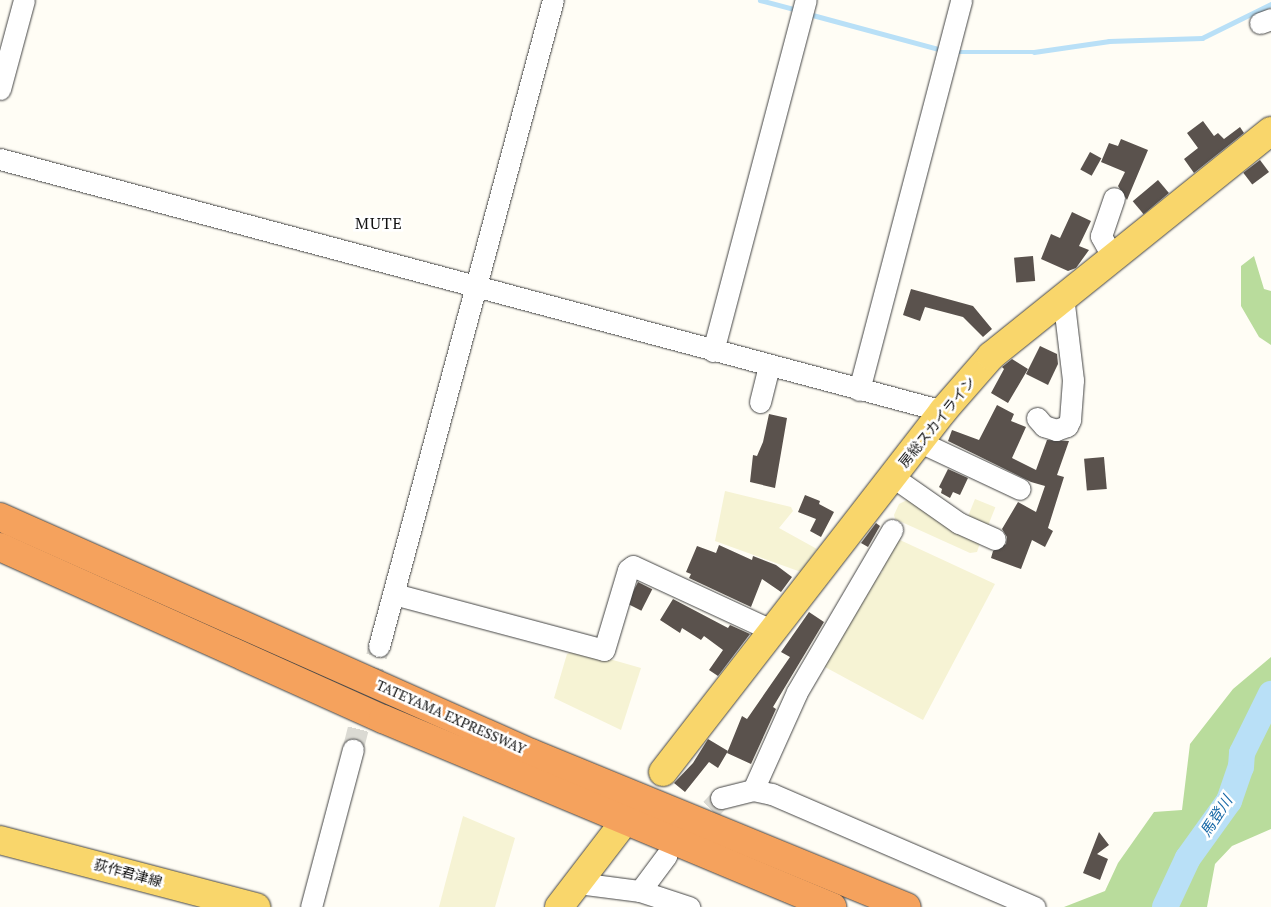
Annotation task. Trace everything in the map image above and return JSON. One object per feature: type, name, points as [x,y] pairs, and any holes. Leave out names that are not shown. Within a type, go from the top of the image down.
[{"type":"highway","name":"TATEYAMA EXPRESSWAY","points":[[0,517],[531,753],[906,907]]},
{"type":"highway","name":"TATEYAMA EXPRESSWAY","points":[[0,546],[384,719],[832,907]]},
{"type":"main road","name":"房総スカイライン","points":[[663,772],[943,411],[1006,341],[1271,131]]},
{"type":"main road","points":[[559,907],[618,830]]},
{"type":"main road","name":"荻作君津線","points":[[0,840],[256,907]]},
{"type":"street","points":[[0,88],[24,0]]},
{"type":"street","points":[[379,646],[477,288],[553,0]]},
{"type":"street","points":[[859,390],[961,0]]},
{"type":"street","points":[[713,352],[804,8]]},
{"type":"street","points":[[0,159],[713,352],[943,411]]},
{"type":"street","points":[[1112,256],[1101,236],[1114,198]]},
{"type":"street","points":[[1037,418],[1044,426],[1056,430],[1067,426],[1070,420],[1073,380],[1063,296]]},
{"type":"street","points":[[760,402],[769,366]]},
{"type":"street","points":[[920,442],[1020,489]]},
{"type":"street","points":[[893,477],[958,523],[995,539]]},
{"type":"street","points":[[753,790],[797,692],[892,530]]},
{"type":"street","points":[[394,594],[604,650],[628,570],[633,566],[773,631]]},
{"type":"street","points":[[311,907],[353,749]]},
{"type":"street","points":[[721,798],[753,790],[772,794],[1035,907]]},
{"type":"street","points":[[640,891],[666,856]]},
{"type":"street","points":[[578,883],[640,891],[689,907]]},
{"type":"shaded area","points":[[725,491],[791,507],[793,511],[779,528],[817,549],[801,572],[715,541]]},
{"type":"shaded area","points":[[909,499],[981,540],[977,552],[970,553],[895,519],[894,515],[899,504]]},
{"type":"shaded area","points":[[975,499],[995,507],[987,528],[967,519]]},
{"type":"shaded area","points":[[900,540],[995,584],[923,720],[825,667],[823,661],[876,575],[883,572],[877,568],[889,549]]},
{"type":"shaded area","points":[[578,650],[641,668],[621,730],[554,698],[567,654]]},
{"type":"shaded area","points":[[463,816],[515,838],[495,907],[439,907]]},
{"type":"green space","points":[[1254,256],[1264,289],[1271,291],[1271,345],[1259,337],[1241,306],[1241,266]]},
{"type":"green space","points":[[1271,657],[1271,829],[1232,846],[1215,864],[1207,907],[1064,907],[1105,891],[1118,863],[1154,812],[1182,810],[1190,744],[1233,689]]},
{"type":"building","points":[[1203,121],[1214,136],[1218,133],[1224,139],[1240,127],[1244,133],[1194,173],[1184,159],[1198,148],[1187,133]]},
{"type":"building","points":[[1121,139],[1148,150],[1127,200],[1118,186],[1125,172],[1101,162],[1109,143],[1118,146]]},
{"type":"building","points":[[1090,152],[1101,158],[1092,176],[1080,169]]},
{"type":"building","points":[[1260,160],[1269,172],[1252,185],[1243,173]]},
{"type":"building","points":[[1158,180],[1169,193],[1144,214],[1133,201]]},
{"type":"building","points":[[1072,212],[1091,221],[1079,246],[1089,250],[1076,268],[1068,271],[1041,259],[1051,234],[1060,238]]},
{"type":"building","points":[[1033,256],[1035,281],[1016,283],[1014,258]]},
{"type":"building","points":[[911,289],[973,306],[992,329],[983,337],[963,317],[925,307],[920,321],[903,315]]},
{"type":"building","points":[[1040,346],[1057,354],[1058,364],[1048,385],[1026,374]]},
{"type":"building","points":[[1012,359],[1028,369],[1008,403],[991,393],[1004,369],[1002,367]]},
{"type":"building","points":[[997,405],[1014,414],[1011,421],[1026,427],[1012,458],[1036,470],[1047,440],[1069,441],[1057,475],[1064,477],[1048,528],[1053,531],[1045,547],[1032,540],[1021,569],[991,558],[993,551],[1006,544],[1007,537],[1002,529],[1018,502],[1036,512],[1045,486],[1031,482],[948,441],[952,430],[979,440]]},
{"type":"building","points":[[769,414],[787,418],[775,488],[750,482],[753,455],[757,456],[763,442]]},
{"type":"building","points":[[1104,457],[1107,489],[1087,491],[1084,459]]},
{"type":"building","points":[[948,469],[968,478],[960,495],[953,492],[950,498],[941,493],[942,489],[939,487]]},
{"type":"building","points":[[805,495],[820,501],[819,504],[834,512],[821,537],[810,531],[816,519],[798,512]]},
{"type":"building","points":[[876,523],[880,526],[868,547],[861,543]]},
{"type":"building","points":[[719,545],[752,560],[753,556],[776,565],[792,577],[781,592],[762,579],[751,607],[689,578],[691,574],[686,572],[697,546],[716,553]]},
{"type":"building","points":[[638,582],[652,589],[641,611],[627,603]]},
{"type":"building","points":[[673,599],[728,628],[730,625],[750,634],[718,676],[709,670],[723,650],[704,636],[701,640],[682,628],[680,633],[660,620]]},
{"type":"building","points":[[809,612],[824,622],[773,707],[776,709],[751,764],[727,753],[742,716],[747,719],[790,657],[781,652]]},
{"type":"building","points":[[708,739],[728,751],[718,768],[709,762],[685,792],[674,783],[693,763]]},
{"type":"building","points":[[1099,832],[1109,845],[1097,854],[1108,859],[1100,880],[1083,873]]},
{"type":"waterway","points":[[760,0],[797,10]]},
{"type":"waterway","points":[[954,52],[1034,52],[1109,41],[1202,38],[1271,4]]},
{"type":"waterway","points":[[809,14],[942,50]]},
{"type":"waterway","name":"馬登川","points":[[1165,907],[1188,858],[1229,801],[1241,767],[1242,753],[1271,694]]},
{"type":"tunnel","points":[[353,749],[379,646]]},
{"type":"tunnel","points":[[689,832],[721,798]]},
{"type":"district","name":"MUTE","points":[[379,223]]}]
